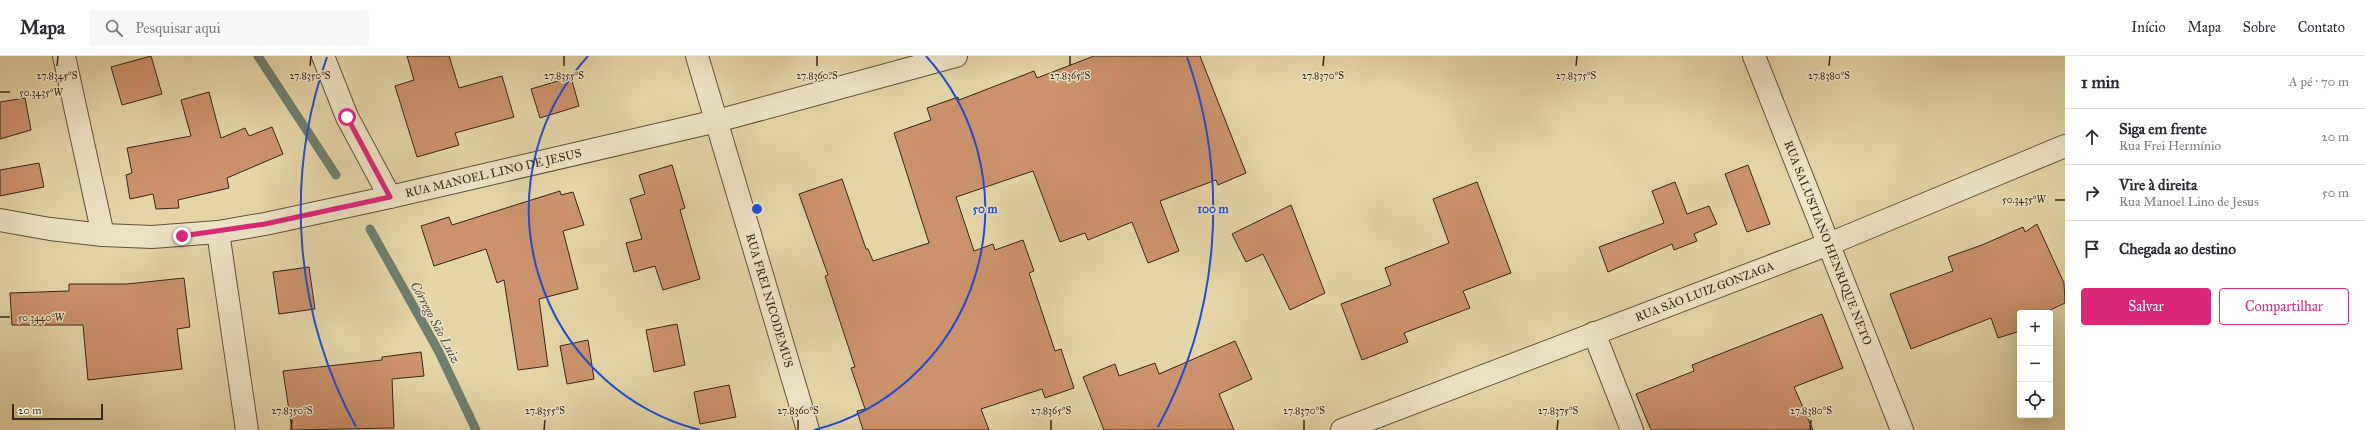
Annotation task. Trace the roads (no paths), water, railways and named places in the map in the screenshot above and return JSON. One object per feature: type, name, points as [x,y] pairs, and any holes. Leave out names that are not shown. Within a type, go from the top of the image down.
[{"type":"street","points":[[64,56],[103,235]]},
{"type":"street","points":[[323,56],[347,117],[390,197]]},
{"type":"street","name":"RUA FREI NICODEMUS","points":[[697,56],[808,430]]},
{"type":"street","name":"RUA MANOEL LINO DE JESUS","points":[[0,220],[50,230],[103,235],[152,237],[218,232],[265,224],[390,197],[717,121],[956,56]]},
{"type":"street","name":"RUA SALUSTIANO HENRIQUE NETO","points":[[1754,56],[1902,430]]},
{"type":"street","name":"RUA SÃO LUIZ GONZAGA","points":[[1342,430],[1829,244],[2065,146]]},
{"type":"street","points":[[218,232],[247,430]]},
{"type":"street","points":[[1594,333],[1632,430]]},
{"type":"waterway","name":"Córrego São Luiz","points":[[258,56],[336,175]]},
{"type":"waterway","name":"Córrego São Luiz","points":[[370,229],[438,350],[476,430]]}]
